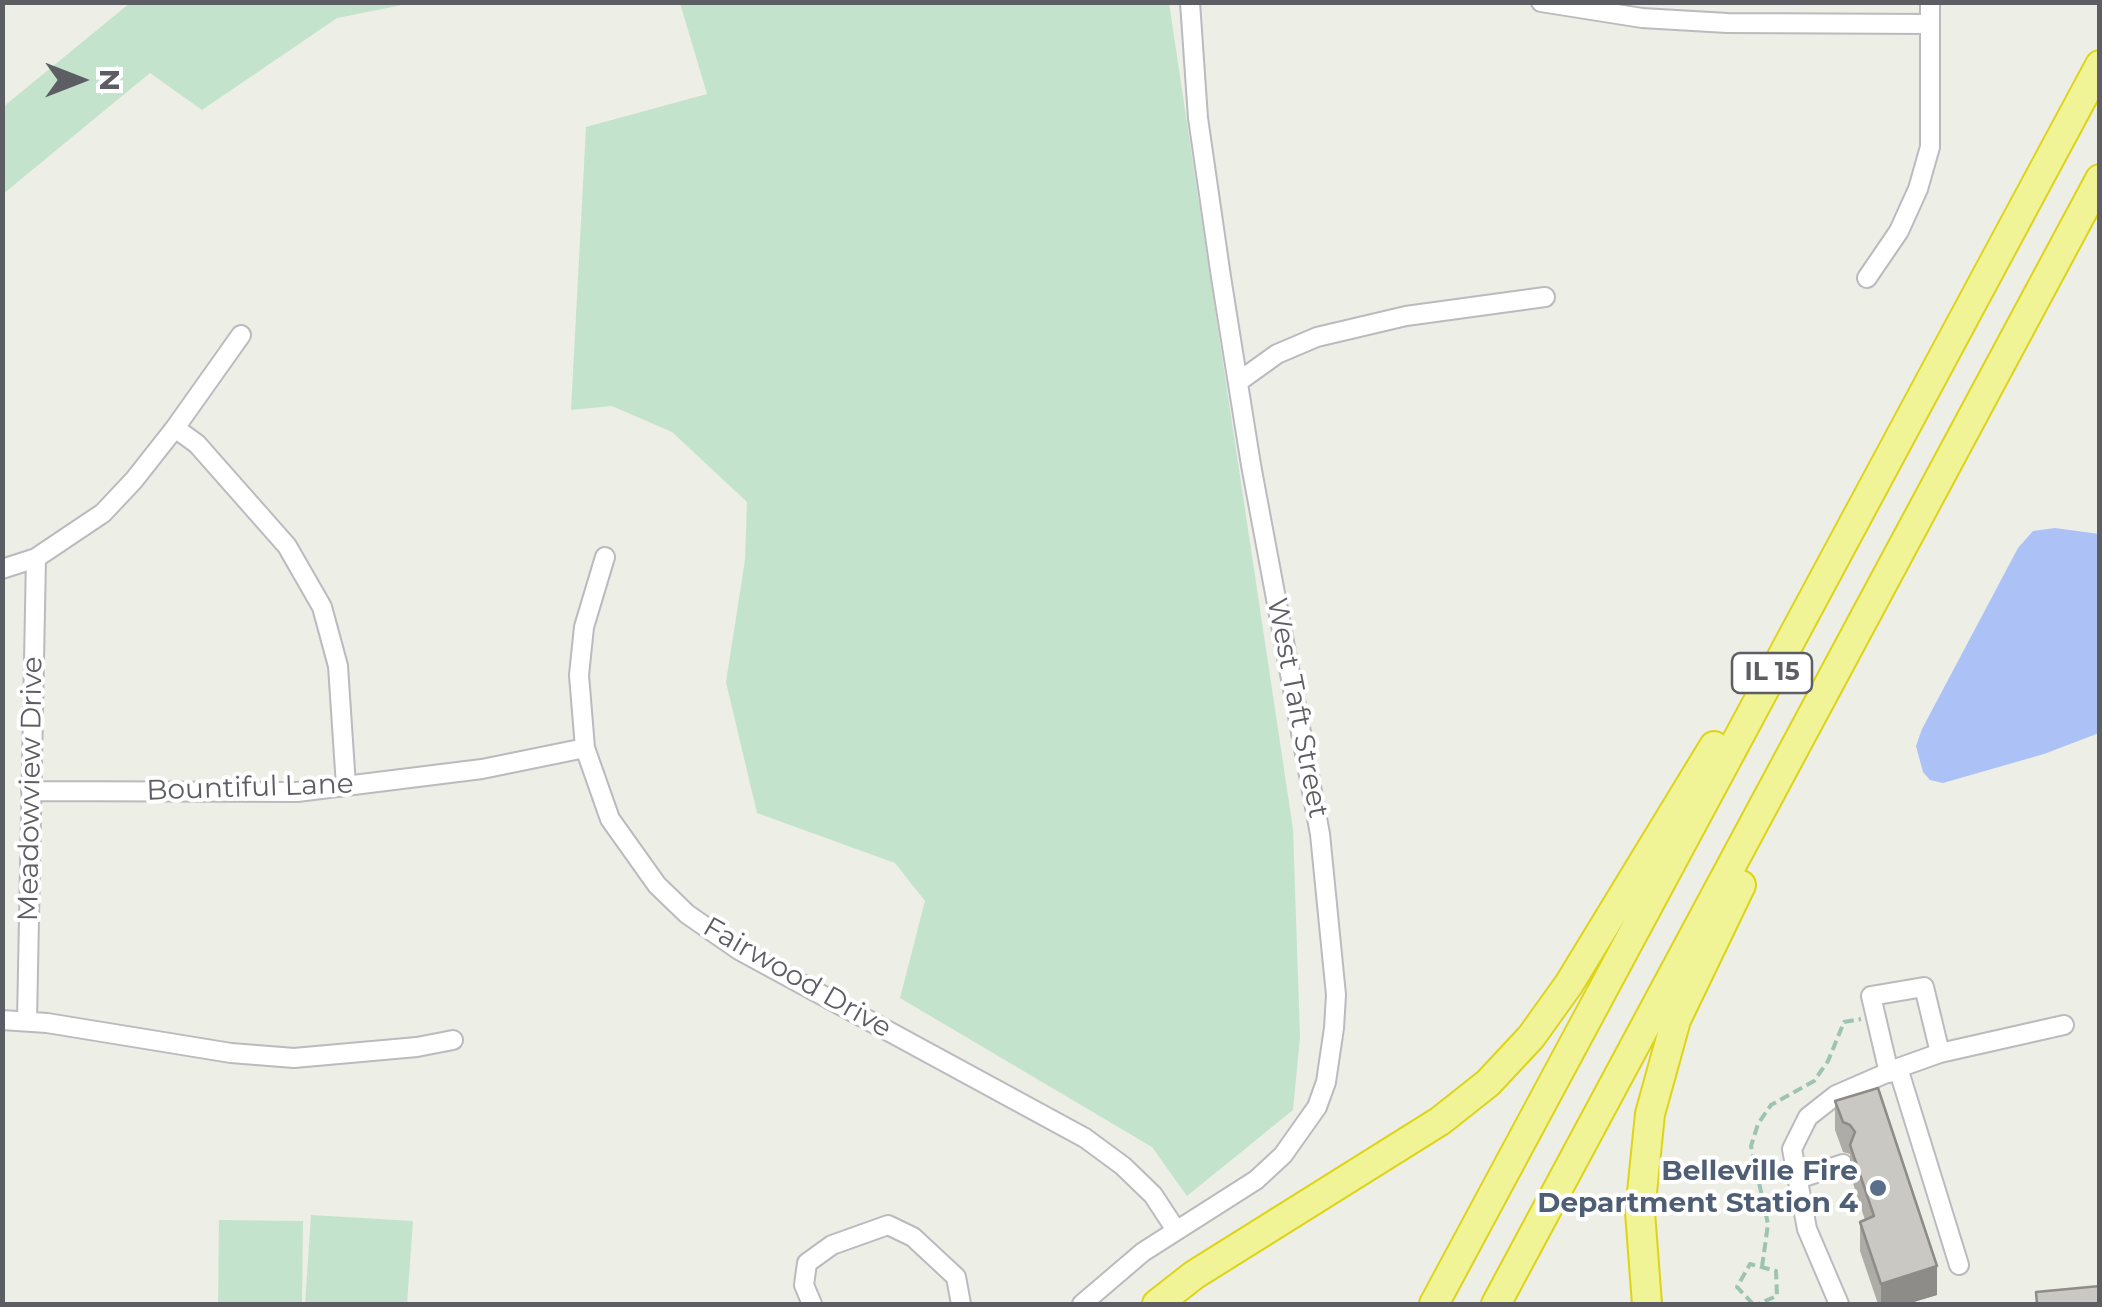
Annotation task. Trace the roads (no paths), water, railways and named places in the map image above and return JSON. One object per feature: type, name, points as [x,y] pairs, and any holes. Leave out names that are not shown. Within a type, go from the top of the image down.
[{"type":"highway","name":"IL 15","points":[[1440,1294],[2100,64]]},
{"type":"highway","name":"IL 15","points":[[1496,1304],[2100,179]]},
{"type":"highway","points":[[1157,1304],[1194,1275],[1440,1122],[1488,1083],[1530,1037],[1569,984],[1720,734],[1766,684]]},
{"type":"highway","points":[[1646,1304],[1640,1212],[1650,1114],[1676,1020],[1763,839],[1786,763]]},
{"type":"street","name":"West Taft Street","points":[[1082,1304],[1142,1252],[1256,1180],[1303,1130],[1326,1082],[1334,1028],[1336,994],[1320,834],[1238,382],[1198,118],[1190,2]]},
{"type":"street","points":[[1541,2],[1642,18],[1727,23],[1930,24]]},
{"type":"street","points":[[1867,278],[1899,231],[1918,189],[1930,147],[1930,2]]},
{"type":"street","points":[[1238,382],[1278,354],[1316,337],[1406,316],[1545,297]]},
{"type":"street","points":[[2,568],[36,558],[103,513],[175,428],[241,335]]},
{"type":"street","points":[[175,428],[197,444],[286,546],[322,607],[338,666],[346,786]]},
{"type":"street","name":"Fairwood Drive","points":[[605,556],[584,626],[578,675],[585,748],[596,786],[624,842],[657,884],[687,914],[739,950],[1085,1138],[1123,1166],[1153,1196],[1176,1230]]},
{"type":"street","name":"Meadowview Drive","points":[[26,1020],[36,558]]},
{"type":"street","name":"Bountiful Lane","points":[[31,791],[298,792],[482,768],[585,748]]},
{"type":"street","points":[[1940,1053],[1924,987],[1871,996],[1959,1265]]},
{"type":"street","points":[[2,1020],[26,1020],[231,1053],[294,1058],[454,1040]]},
{"type":"street","points":[[1838,1304],[1807,1229],[1792,1149],[1808,1116],[1836,1095],[1940,1053],[2064,1025]]},
{"type":"street","points":[[1798,1179],[1843,1164]]},
{"type":"street","points":[[812,1304],[804,1286],[807,1262],[832,1245],[888,1224],[913,1237],[956,1278],[961,1304]]},
{"type":"water","points":[[2055,528],[2099,534],[2099,733],[2044,754],[1943,783],[1930,780],[1923,772],[1916,746],[1922,729],[2018,548],[2033,531]]},
{"type":"place","name":"Belleville Fire Department Station 4","points":[[1878,1188]]}]
